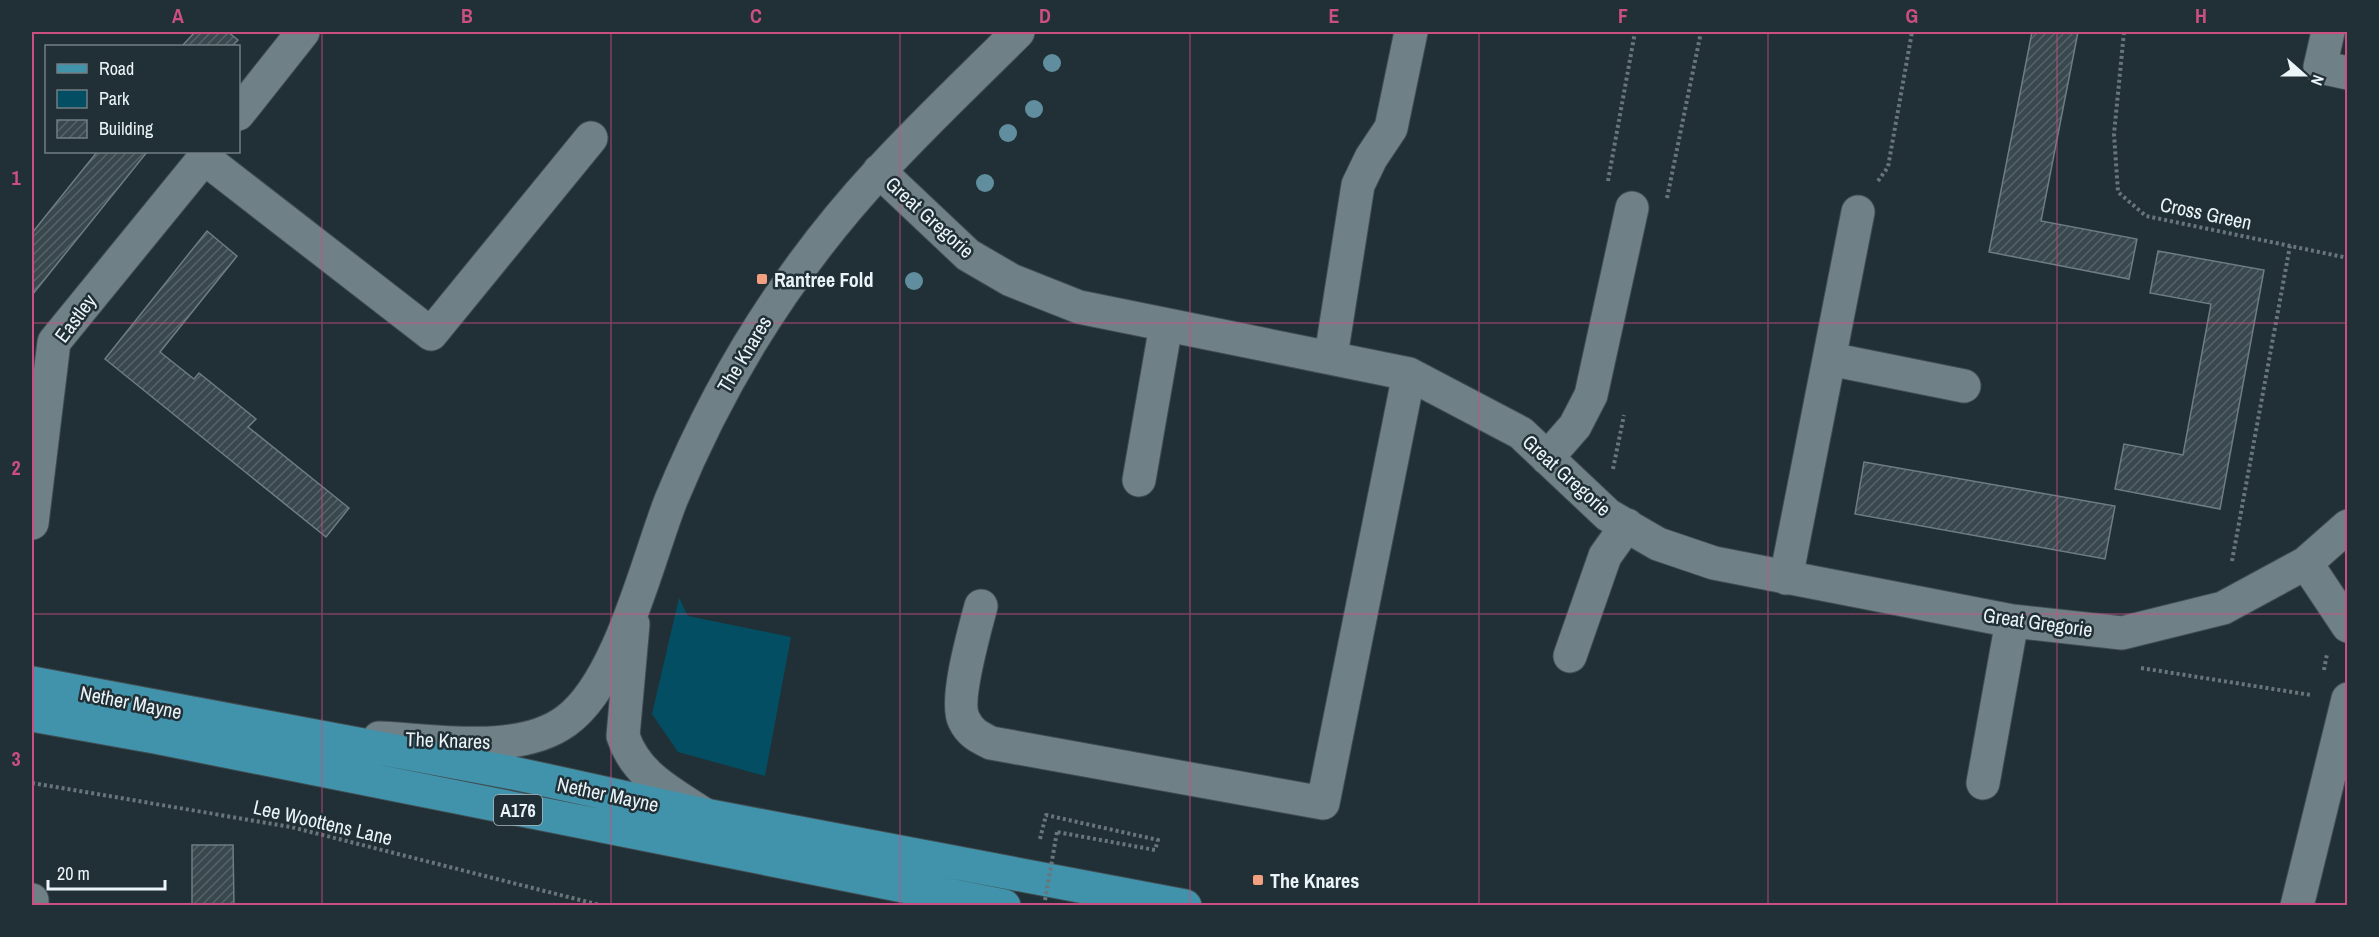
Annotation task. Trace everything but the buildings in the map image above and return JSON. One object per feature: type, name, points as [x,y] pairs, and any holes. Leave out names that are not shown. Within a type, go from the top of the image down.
[{"type":"main road","name":"Nether Mayne","points":[[32,683],[513,773],[705,815],[1185,906]]},
{"type":"main road","name":"Nether Mayne","points":[[32,715],[155,737],[1004,906]]},
{"type":"street","name":"The Knares","points":[[303,734],[508,742],[542,734],[566,721],[594,690],[634,611],[658,534],[686,465],[726,382],[805,260],[879,171],[1018,32]]},
{"type":"street","points":[[1331,356],[1358,185],[1371,158],[1391,128],[1411,32]]},
{"type":"street","points":[[2328,32],[2320,67],[2348,73]]},
{"type":"street","points":[[240,111],[299,33]]},
{"type":"street","points":[[207,155],[431,334],[591,138]]},
{"type":"street","name":"Eastley","points":[[32,523],[54,342],[207,155]]},
{"type":"street","name":"Great Gregorie","points":[[879,171],[968,255],[1011,280],[1079,307],[1331,356],[1409,374],[1521,433],[1608,515],[1658,544],[1714,563],[2012,621],[2122,633],[2223,609],[2306,563],[2348,526]]},
{"type":"street","points":[[1547,458],[1575,426],[1591,395],[1619,200]]},
{"type":"street","points":[[1786,578],[1858,212]]},
{"type":"street","points":[[1139,480],[1166,325]]},
{"type":"street","points":[[1830,359],[1964,386]]},
{"type":"street","points":[[981,606],[963,681],[962,718],[972,734],[991,743],[1323,803],[1409,374]]},
{"type":"street","points":[[1570,656],[1605,556],[1627,525]]},
{"type":"street","points":[[2306,563],[2348,626]]},
{"type":"street","name":"The Knares","points":[[634,611],[623,736],[628,751],[639,768],[650,778],[705,815]]},
{"type":"street","points":[[1983,783],[2012,621]]},
{"type":"street","points":[[2297,906],[2334,698]]},
{"type":"street","points":[[32,900],[32,906]]},
{"type":"path","points":[[1619,200],[1635,32]]},
{"type":"path","points":[[1666,206],[1701,32]]},
{"type":"path","points":[[1858,212],[1887,167],[1912,32]]},
{"type":"path","name":"Cross Green","points":[[2124,32],[2114,134],[2118,192],[2146,216],[2348,258]]},
{"type":"path","points":[[2223,609],[2290,246]]},
{"type":"path","points":[[1612,474],[1626,404]]},
{"type":"path","points":[[2137,667],[2334,698]]},
{"type":"path","name":"Lee Woottens Lane","points":[[32,783],[291,827],[604,906]]},
{"type":"path","points":[[1040,839],[1046,815],[1158,840],[1155,850],[1058,832],[1044,906]]},
{"type":"green space","points":[[679,598],[688,616],[791,637],[765,776],[678,752],[652,714]]},
{"type":"place","name":"Rantree Fold","points":[[762,279]]},
{"type":"place","name":"The Knares","points":[[1258,880]]}]
